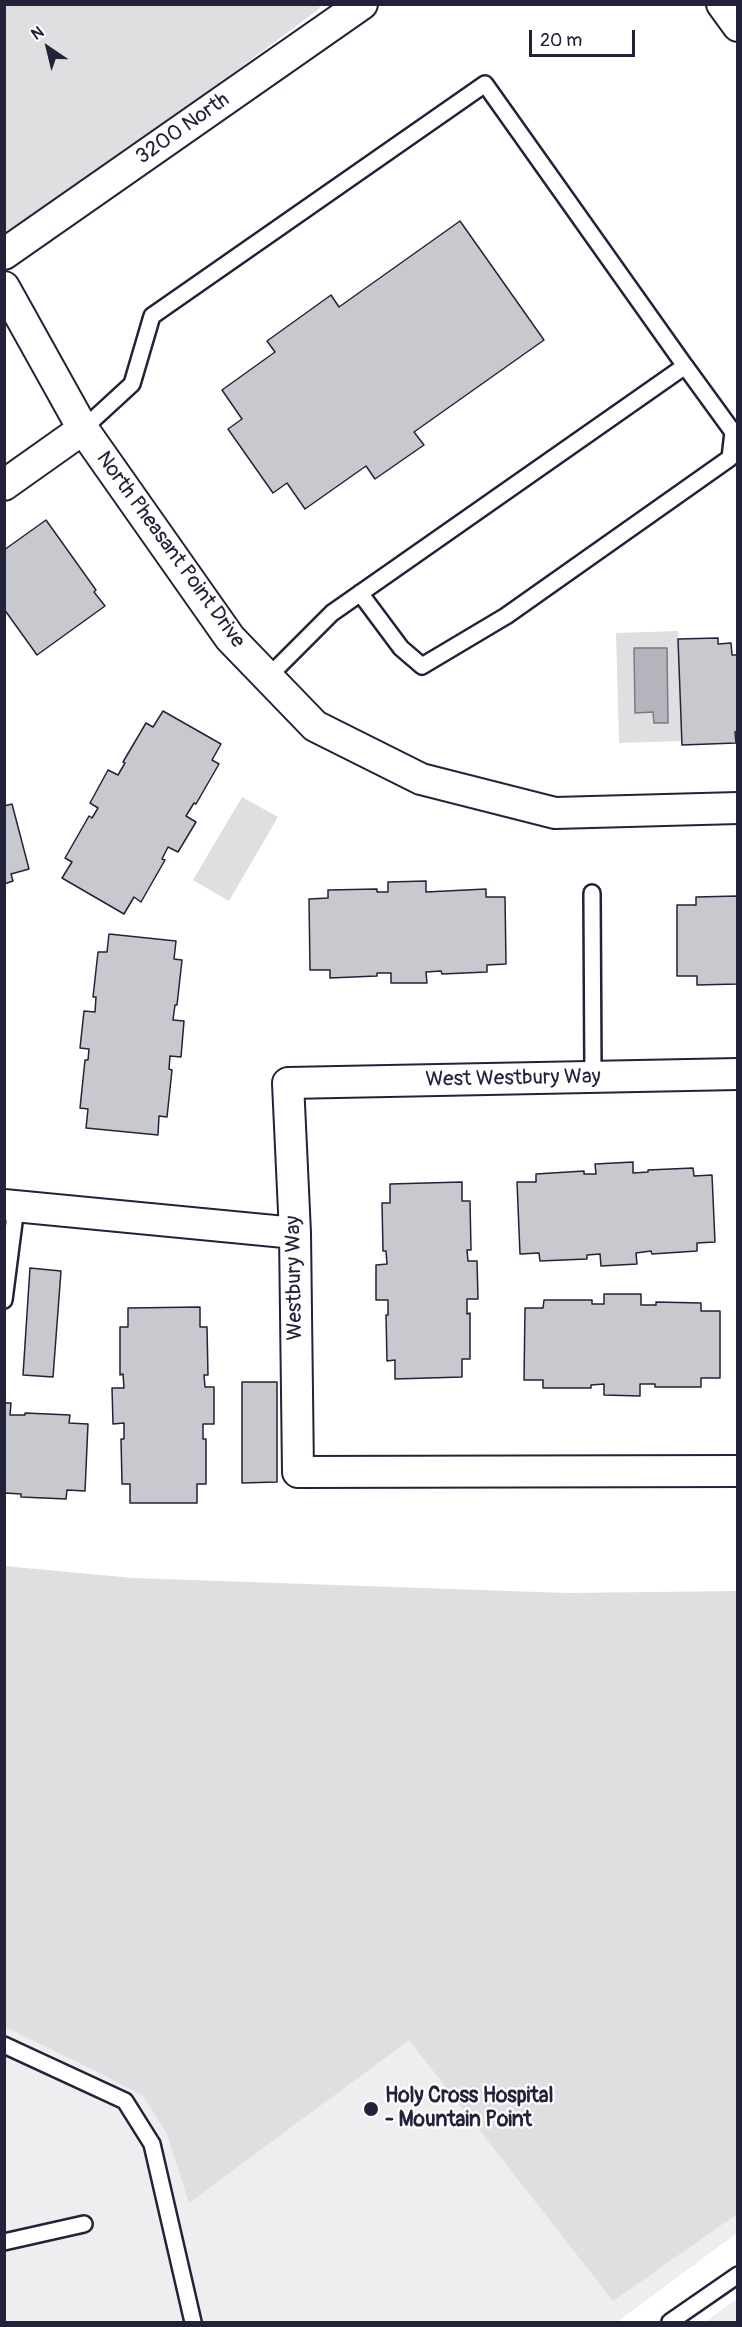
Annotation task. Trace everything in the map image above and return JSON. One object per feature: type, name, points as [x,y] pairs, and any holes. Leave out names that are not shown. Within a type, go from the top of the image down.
[{"type":"street","name":"3200 North","points":[[4,254],[362,4]]},
{"type":"street","points":[[722,4],[738,26]]},
{"type":"street","name":"North Pheasant Point Drive","points":[[4,287],[83,429],[230,638],[315,726],[421,779],[555,813],[738,807]]},
{"type":"street","points":[[4,486],[83,429]]},
{"type":"street","name":"West Westbury Way","points":[[288,1083],[738,1074]]},
{"type":"street","name":"Westbury Way","points":[[288,1083],[295,1233],[298,1472],[738,1471]]},
{"type":"street","points":[[10,1206],[295,1233]]},
{"type":"lane","points":[[83,429],[132,384],[152,316],[485,84],[733,432],[730,458],[506,616],[422,666],[401,648],[360,593]]},
{"type":"lane","points":[[268,677],[332,613],[685,366]]},
{"type":"lane","points":[[592,893],[593,1077]]},
{"type":"lane","points":[[4,1300],[10,1206]]},
{"type":"lane","points":[[4,2045],[125,2101],[152,2144],[193,2322]]},
{"type":"lane","points":[[4,2242],[84,2224]]},
{"type":"lane","points":[[670,2322],[738,2275]]},
{"type":"shaded area","points":[[5,5],[320,5],[319,9],[5,243]]},
{"type":"shaded area","points":[[678,631],[682,741],[619,743],[616,633]]},
{"type":"shaded area","points":[[634,648],[667,648],[668,723],[654,723],[653,712],[635,713]]},
{"type":"shaded area","points":[[242,797],[278,817],[229,901],[193,880]]},
{"type":"shaded area","points":[[4,1566],[133,1578],[567,1593],[737,1591],[737,2214],[613,2301],[409,2040],[189,2203],[167,2134],[143,2096],[5,2027]]},
{"type":"shaded area","name":"Holy Cross Hospital - Mountain Point","points":[[4,1823],[737,1986],[737,2233],[617,2322],[5,2322]]},
{"type":"shaded area","points":[[737,2299],[737,2322],[705,2322]]},
{"type":"building","points":[[460,221],[544,340],[414,432],[424,445],[375,479],[366,466],[305,509],[287,483],[273,493],[228,429],[242,419],[222,390],[275,352],[267,341],[331,295],[339,307]]},
{"type":"building","points":[[46,520],[105,606],[37,655],[4,609],[4,550]]},
{"type":"building","points":[[718,638],[718,644],[731,643],[732,655],[738,655],[736,743],[682,745],[678,639]]},
{"type":"building","points":[[163,711],[221,744],[212,760],[219,764],[196,804],[194,803],[186,816],[196,822],[178,852],[168,847],[162,859],[165,860],[141,902],[134,897],[124,914],[62,878],[72,862],[65,858],[89,816],[92,818],[98,808],[90,803],[108,770],[118,775],[146,723],[153,727]]},
{"type":"building","points":[[12,804],[29,869],[11,874],[13,881],[4,884],[4,806]]},
{"type":"building","points":[[426,881],[426,892],[486,889],[486,897],[505,897],[506,964],[487,965],[487,972],[442,974],[441,971],[426,972],[427,983],[391,983],[391,973],[377,973],[377,976],[330,978],[330,970],[310,970],[309,899],[328,898],[328,890],[377,889],[377,892],[388,892],[388,882]]},
{"type":"building","points":[[738,896],[738,984],[697,985],[697,976],[677,976],[677,905],[696,905],[696,897]]},
{"type":"building","points":[[109,934],[176,941],[174,959],[182,960],[173,1020],[184,1021],[181,1057],[170,1056],[169,1069],[172,1070],[167,1117],[159,1116],[158,1135],[86,1128],[88,1109],[80,1108],[85,1060],[88,1060],[89,1049],[80,1048],[84,1011],[95,1012],[96,997],[93,997],[98,952],[107,952]]},
{"type":"building","points":[[633,1162],[633,1173],[693,1168],[694,1176],[712,1175],[715,1242],[697,1243],[697,1251],[636,1253],[637,1264],[601,1266],[600,1254],[587,1255],[587,1259],[540,1261],[539,1253],[520,1254],[517,1182],[536,1182],[536,1174],[584,1171],[584,1174],[596,1174],[595,1164]]},
{"type":"building","points":[[462,1182],[462,1201],[470,1201],[471,1250],[467,1250],[468,1261],[477,1261],[478,1299],[467,1299],[467,1314],[470,1313],[470,1359],[462,1359],[462,1377],[395,1379],[395,1360],[387,1361],[388,1300],[376,1300],[376,1265],[387,1264],[386,1251],[383,1251],[382,1203],[390,1203],[390,1184]]},
{"type":"building","points":[[30,1268],[61,1271],[53,1377],[23,1375]]},
{"type":"building","points":[[604,1294],[641,1294],[641,1305],[656,1305],[656,1302],[701,1303],[701,1311],[720,1311],[720,1378],[701,1378],[701,1387],[655,1387],[655,1384],[640,1384],[640,1396],[604,1395],[604,1384],[591,1385],[591,1388],[543,1388],[543,1380],[524,1380],[525,1308],[543,1308],[544,1300],[592,1300],[592,1304],[604,1304]]},
{"type":"building","points":[[200,1307],[200,1327],[207,1327],[208,1375],[204,1375],[205,1387],[214,1387],[214,1424],[203,1424],[203,1439],[206,1439],[206,1484],[197,1484],[197,1503],[130,1503],[130,1484],[122,1484],[121,1439],[124,1439],[124,1423],[113,1424],[112,1388],[124,1388],[123,1374],[120,1375],[120,1327],[128,1327],[128,1308]]},
{"type":"building","points":[[242,1382],[277,1382],[277,1482],[242,1483]]},
{"type":"building","points":[[4,1403],[11,1403],[10,1415],[25,1415],[25,1413],[70,1415],[69,1423],[88,1424],[85,1491],[67,1490],[66,1499],[21,1497],[21,1494],[5,1493],[4,1505]]},
{"type":"place","name":"Holy Cross Hospital - Mountain Point","points":[[371,2109]]}]
